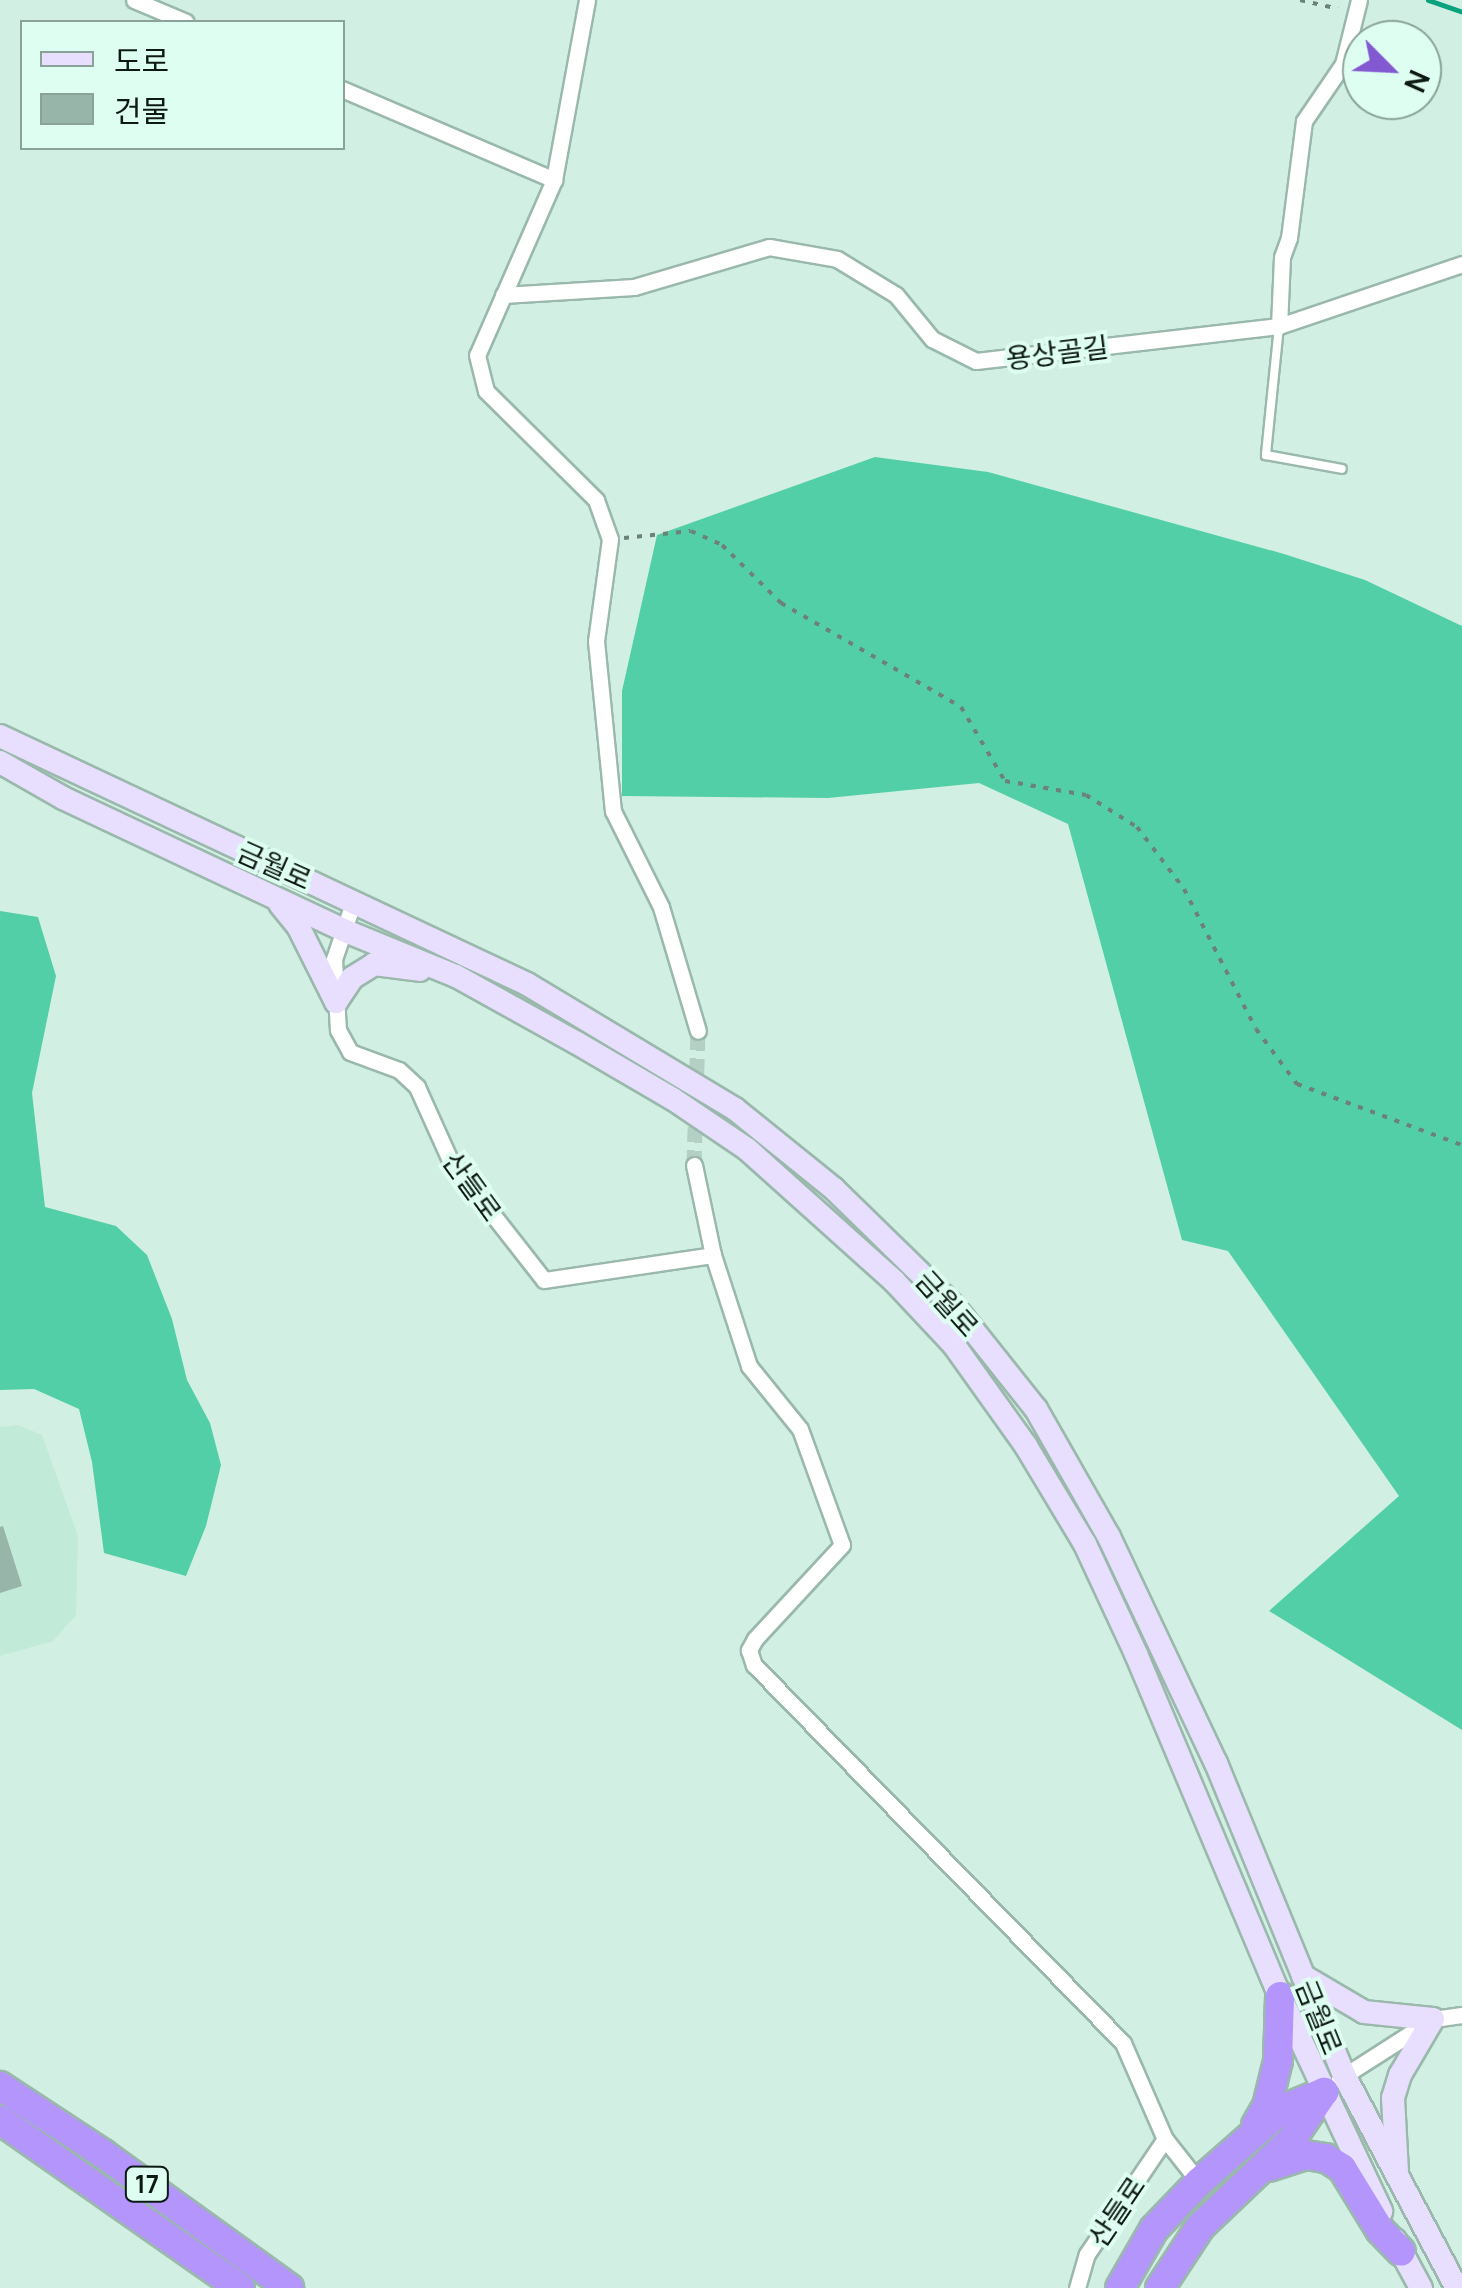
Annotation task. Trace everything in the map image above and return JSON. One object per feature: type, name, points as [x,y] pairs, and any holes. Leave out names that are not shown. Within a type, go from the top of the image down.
[{"type":"highway","points":[[1251,2134],[1274,2084],[1280,1996]]},
{"type":"highway","points":[[1120,2288],[1154,2229],[1198,2182],[1281,2110],[1334,2084]]},
{"type":"highway","points":[[1160,2288],[1200,2227],[1292,2139],[1334,2084]]},
{"type":"highway","name":"17","points":[[0,2086],[102,2153],[290,2288]]},
{"type":"highway","name":"17","points":[[0,2120],[240,2288]]},
{"type":"highway","points":[[1246,2179],[1285,2158],[1326,2158],[1342,2168],[1380,2230],[1401,2252]]},
{"type":"main road","name":"금월로","points":[[0,736],[527,984],[736,1110],[834,1188],[954,1306],[1036,1409],[1110,1537],[1216,1763],[1304,1976],[1334,2084],[1401,2252],[1421,2288]]},
{"type":"main road","name":"금월로","points":[[0,762],[63,798],[343,930],[456,976],[672,1098],[747,1149],[826,1215],[954,1344],[1026,1446],[1084,1544],[1136,1654],[1280,1996],[1397,2179],[1458,2288]]},
{"type":"main road","points":[[274,897],[298,926],[336,1002],[352,978],[374,964],[456,976]]},
{"type":"main road","points":[[1304,1976],[1364,2012],[1433,2019],[1400,2076],[1393,2098],[1397,2179]]},
{"type":"street","points":[[134,0],[181,20]]},
{"type":"street","points":[[587,0],[554,180],[477,355],[486,391],[596,500],[610,540],[596,641],[613,811],[660,907],[698,1031]]},
{"type":"street","points":[[1278,326],[1282,257],[1289,238],[1304,120],[1343,64],[1358,6]]},
{"type":"street","points":[[345,90],[554,180]]},
{"type":"street","name":"용상골길","points":[[503,295],[634,287],[769,247],[836,259],[896,295],[932,339],[976,361],[1278,326],[1462,264]]},
{"type":"street","name":"산들로","points":[[354,900],[334,960],[338,1030],[350,1052],[399,1070],[417,1088],[450,1160],[544,1280],[713,1255]]},
{"type":"street","points":[[694,1166],[713,1255],[749,1366],[800,1429],[842,1546],[754,1639],[750,1650],[754,1665],[1123,2043],[1166,2139],[1198,2182]]},
{"type":"street","points":[[1334,2084],[1433,2019],[1462,2015]]},
{"type":"street","name":"산들로","points":[[1077,2288],[1087,2254],[1166,2139]]},
{"type":"lane","points":[[1278,326],[1266,454],[1342,468]]},
{"type":"path","points":[[1300,0],[1358,6]]},
{"type":"path","points":[[610,540],[692,532],[722,544],[780,604],[961,707],[1005,781],[1086,795],[1137,827],[1184,889],[1256,1028],[1297,1084],[1462,1145]]},
{"type":"shaded area","points":[[18,1425],[42,1435],[78,1536],[76,1615],[53,1641],[0,1656],[0,1427]]},
{"type":"green space","points":[[875,457],[988,472],[1284,554],[1365,580],[1462,626],[1462,1730],[1269,1611],[1399,1496],[1228,1251],[1182,1240],[1068,824],[979,783],[828,798],[622,796],[622,691],[657,535]]},
{"type":"green space","points":[[0,911],[38,917],[56,976],[32,1093],[45,1207],[116,1226],[147,1255],[172,1319],[187,1380],[210,1423],[221,1465],[206,1526],[186,1576],[104,1553],[92,1462],[79,1409],[34,1389],[0,1390]]},
{"type":"building","points":[[3,1526],[22,1586],[0,1593],[0,1527]]},
{"type":"waterway","points":[[1428,0],[1462,12]]},
{"type":"tunnel","points":[[694,1165],[698,1031]]}]
